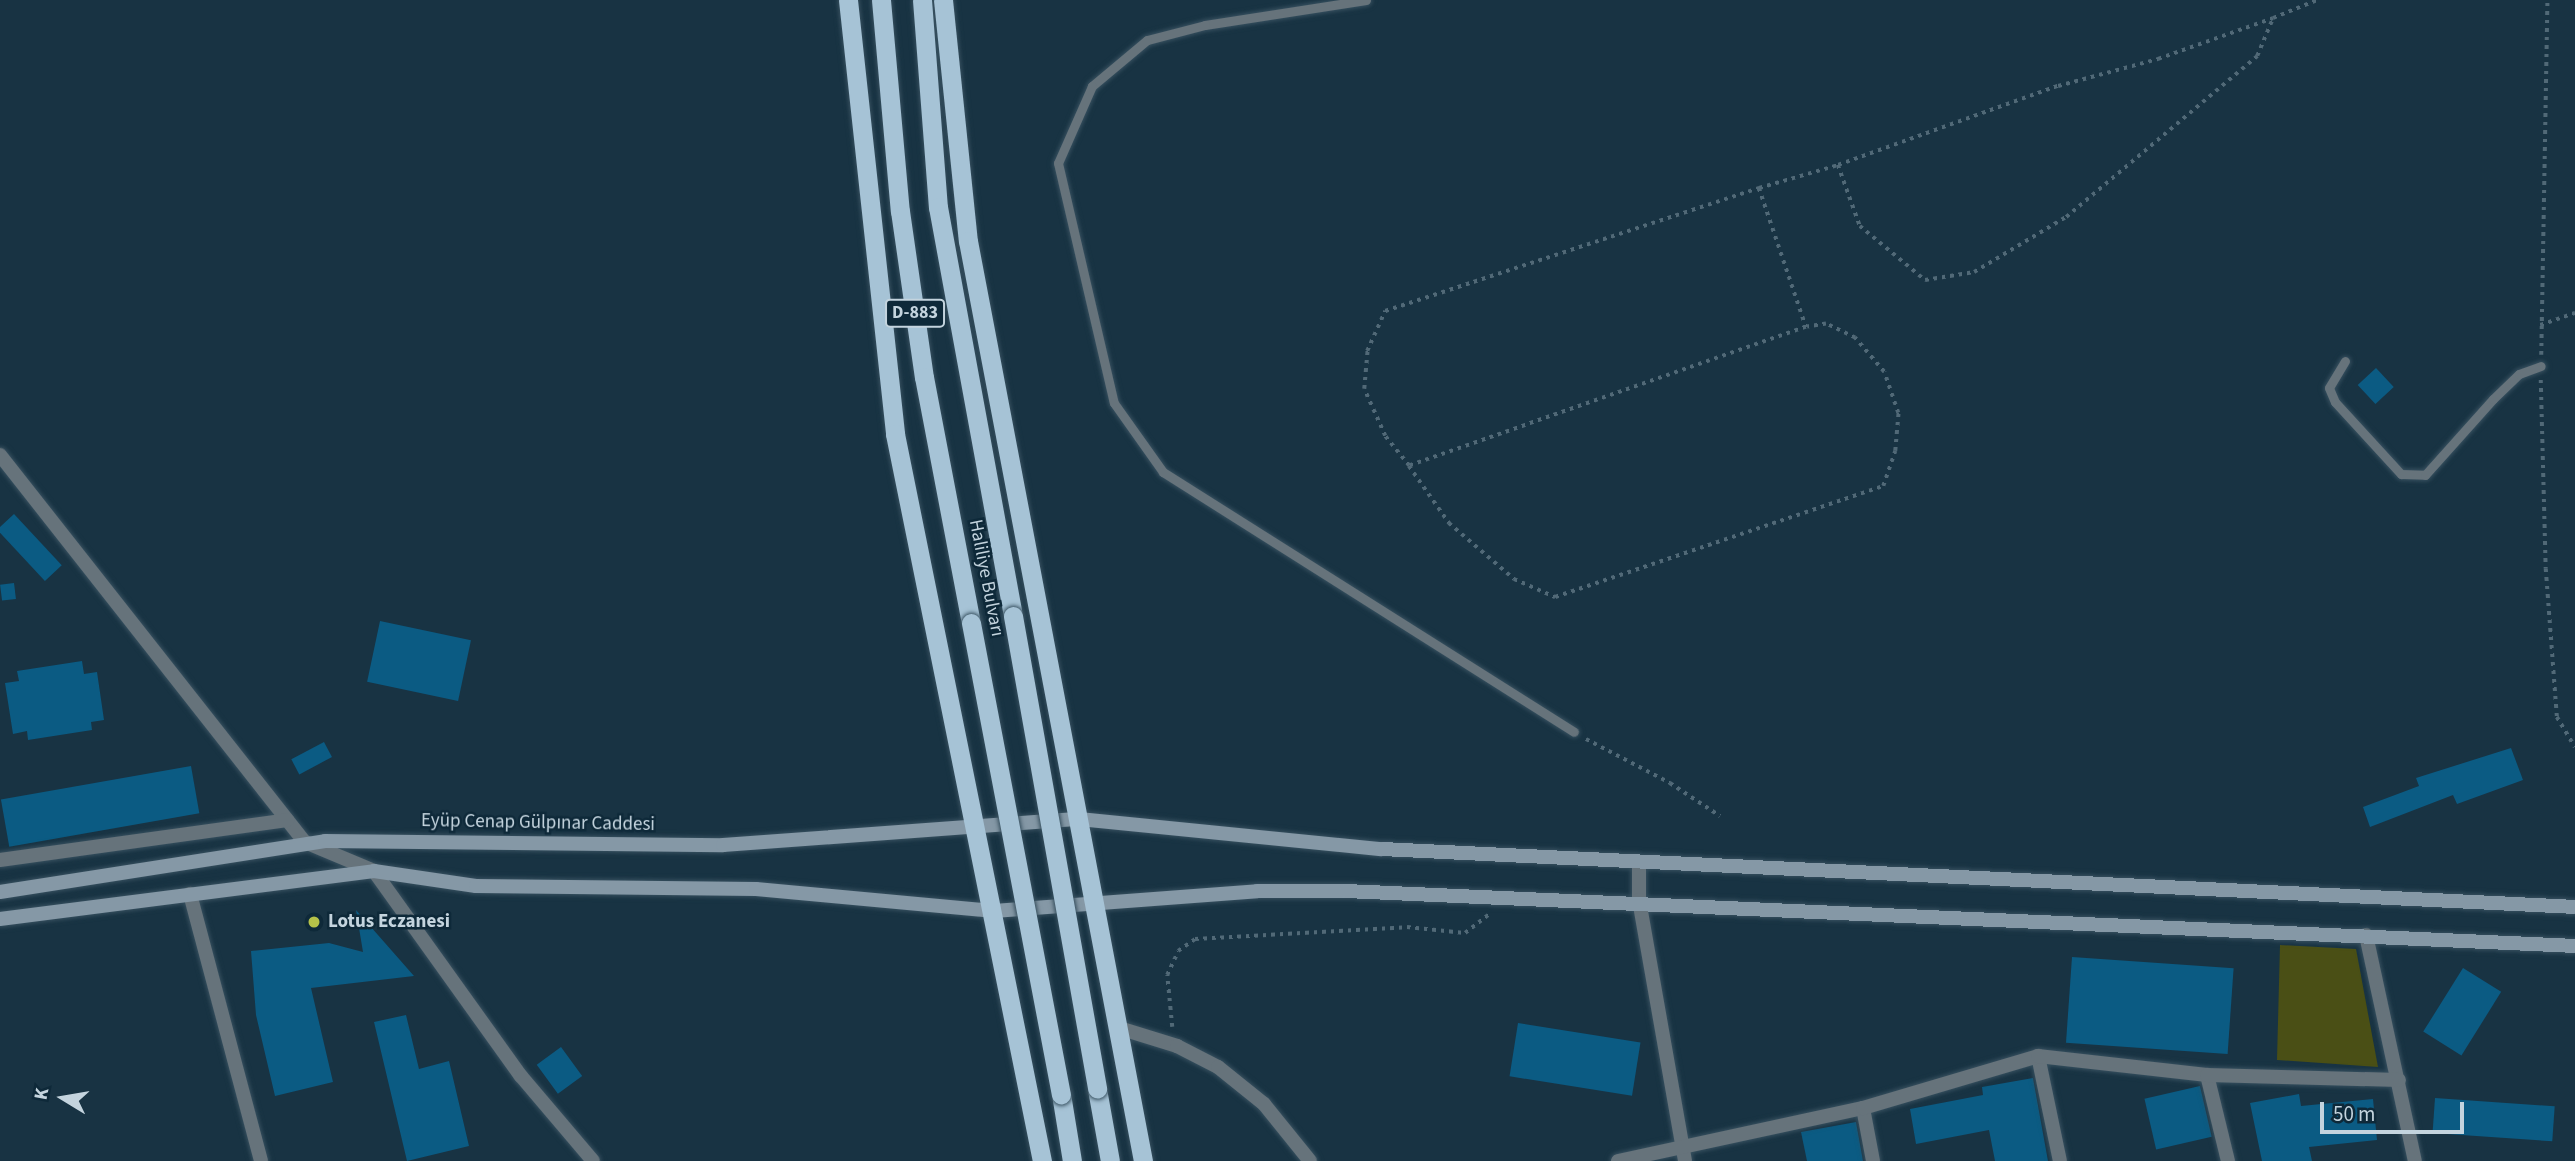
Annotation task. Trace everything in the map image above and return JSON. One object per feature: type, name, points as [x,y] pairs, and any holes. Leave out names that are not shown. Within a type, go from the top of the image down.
[{"type":"highway","points":[[848,0],[895,434],[994,911],[1042,1161]]},
{"type":"highway","name":"Haliliye Bulvarı","points":[[881,0],[902,225],[971,623],[1072,1161]]},
{"type":"highway","name":"Haliliye Bulvarı","points":[[922,0],[938,207],[1111,1161]]},
{"type":"highway","points":[[943,0],[968,241],[1143,1161]]},
{"type":"main road","name":"Eyüp Cenap Gülpınar Caddesi","points":[[0,892],[305,842],[723,845],[1079,819],[1382,849],[2575,907]]},
{"type":"main road","points":[[0,919],[374,871],[476,886],[756,889],[994,911],[1093,906],[1257,891],[1503,895],[2575,946]]},
{"type":"street","points":[[0,455],[305,842],[374,871],[521,1076],[593,1161]]},
{"type":"street","points":[[0,860],[287,820]]},
{"type":"street","points":[[1639,863],[1639,900],[1685,1161]]},
{"type":"street","points":[[190,894],[261,1161]]},
{"type":"street","points":[[2366,935],[2415,1161]]},
{"type":"street","points":[[1119,1028],[1177,1046],[1218,1067],[1264,1104],[1310,1161]]},
{"type":"street","points":[[1618,1161],[1863,1108],[2038,1056],[2207,1075],[2399,1080]]},
{"type":"street","points":[[2038,1056],[2060,1161]]},
{"type":"street","points":[[2207,1075],[2228,1161]]},
{"type":"street","points":[[1863,1108],[1873,1161]]},
{"type":"lane","points":[[1366,0],[1205,25],[1147,40],[1092,86],[1059,163],[1114,403],[1163,472],[1574,732]]},
{"type":"lane","points":[[2345,361],[2333,372],[2329,388],[2335,402],[2401,474],[2425,475],[2501,390],[2519,374],[2541,366]]},
{"type":"path","points":[[1409,466],[1806,327],[1826,324],[1855,338],[1884,372],[1898,413],[1895,451],[1883,486],[1555,597],[1514,579],[1449,523],[1385,436],[1364,389],[1367,351],[1385,311],[1759,188],[1838,165],[2058,86],[2158,59],[2317,0]]},
{"type":"path","points":[[1838,165],[1860,226],[1925,280],[1974,272],[2066,217],[2129,166],[2256,57],[2273,18]]},
{"type":"path","points":[[1759,188],[1806,327]]},
{"type":"path","points":[[2540,325],[2575,313]]},
{"type":"path","points":[[1574,732],[1720,816]]},
{"type":"path","points":[[1177,1046],[1167,975],[1178,951],[1195,939],[1406,927],[1465,933],[1482,924],[1503,895]]},
{"type":"green space","points":[[2280,945],[2356,949],[2378,1067],[2277,1060]]},
{"type":"building","points":[[2376,368],[2394,387],[2375,404],[2358,385]]},
{"type":"building","points":[[14,514],[62,565],[45,581],[0,533],[0,527]]},
{"type":"building","points":[[14,583],[16,599],[2,601],[0,585]]},
{"type":"building","points":[[380,621],[471,640],[458,701],[367,682]]},
{"type":"building","points":[[82,661],[84,674],[97,672],[104,720],[91,722],[92,730],[28,740],[27,731],[13,734],[5,683],[19,681],[17,671]]},
{"type":"building","points":[[324,742],[332,757],[299,774],[291,759]]},
{"type":"building","points":[[2511,748],[2523,780],[2457,804],[2453,795],[2370,827],[2363,807],[2419,786],[2416,778]]},
{"type":"building","points":[[191,766],[199,813],[9,847],[1,800]]},
{"type":"building","points":[[356,910],[414,976],[311,988],[333,1082],[275,1096],[256,1015],[251,951],[329,943],[363,952]]},
{"type":"building","points":[[2072,957],[2234,968],[2228,1054],[2066,1043]]},
{"type":"building","points":[[2463,968],[2501,992],[2461,1055],[2423,1032]]},
{"type":"building","points":[[406,1015],[419,1069],[449,1061],[469,1146],[407,1161],[374,1022]]},
{"type":"building","points":[[1518,1023],[1640,1042],[1632,1096],[1510,1076]]},
{"type":"building","points":[[561,1047],[582,1076],[558,1094],[537,1065]]},
{"type":"building","points":[[2033,1078],[2048,1161],[1995,1161],[1989,1130],[1916,1144],[1910,1109],[1983,1095],[1982,1087]]},
{"type":"building","points":[[2200,1086],[2212,1137],[2156,1149],[2144,1099]]},
{"type":"building","points":[[2299,1094],[2301,1106],[2373,1099],[2377,1140],[2309,1147],[2312,1161],[2262,1161],[2250,1103]]},
{"type":"building","points":[[2435,1098],[2555,1106],[2552,1141],[2433,1133]]},
{"type":"building","points":[[1856,1122],[1863,1161],[1807,1161],[1801,1132]]},
{"type":"place","name":"Lotus Eczanesi","points":[[314,922]]}]
